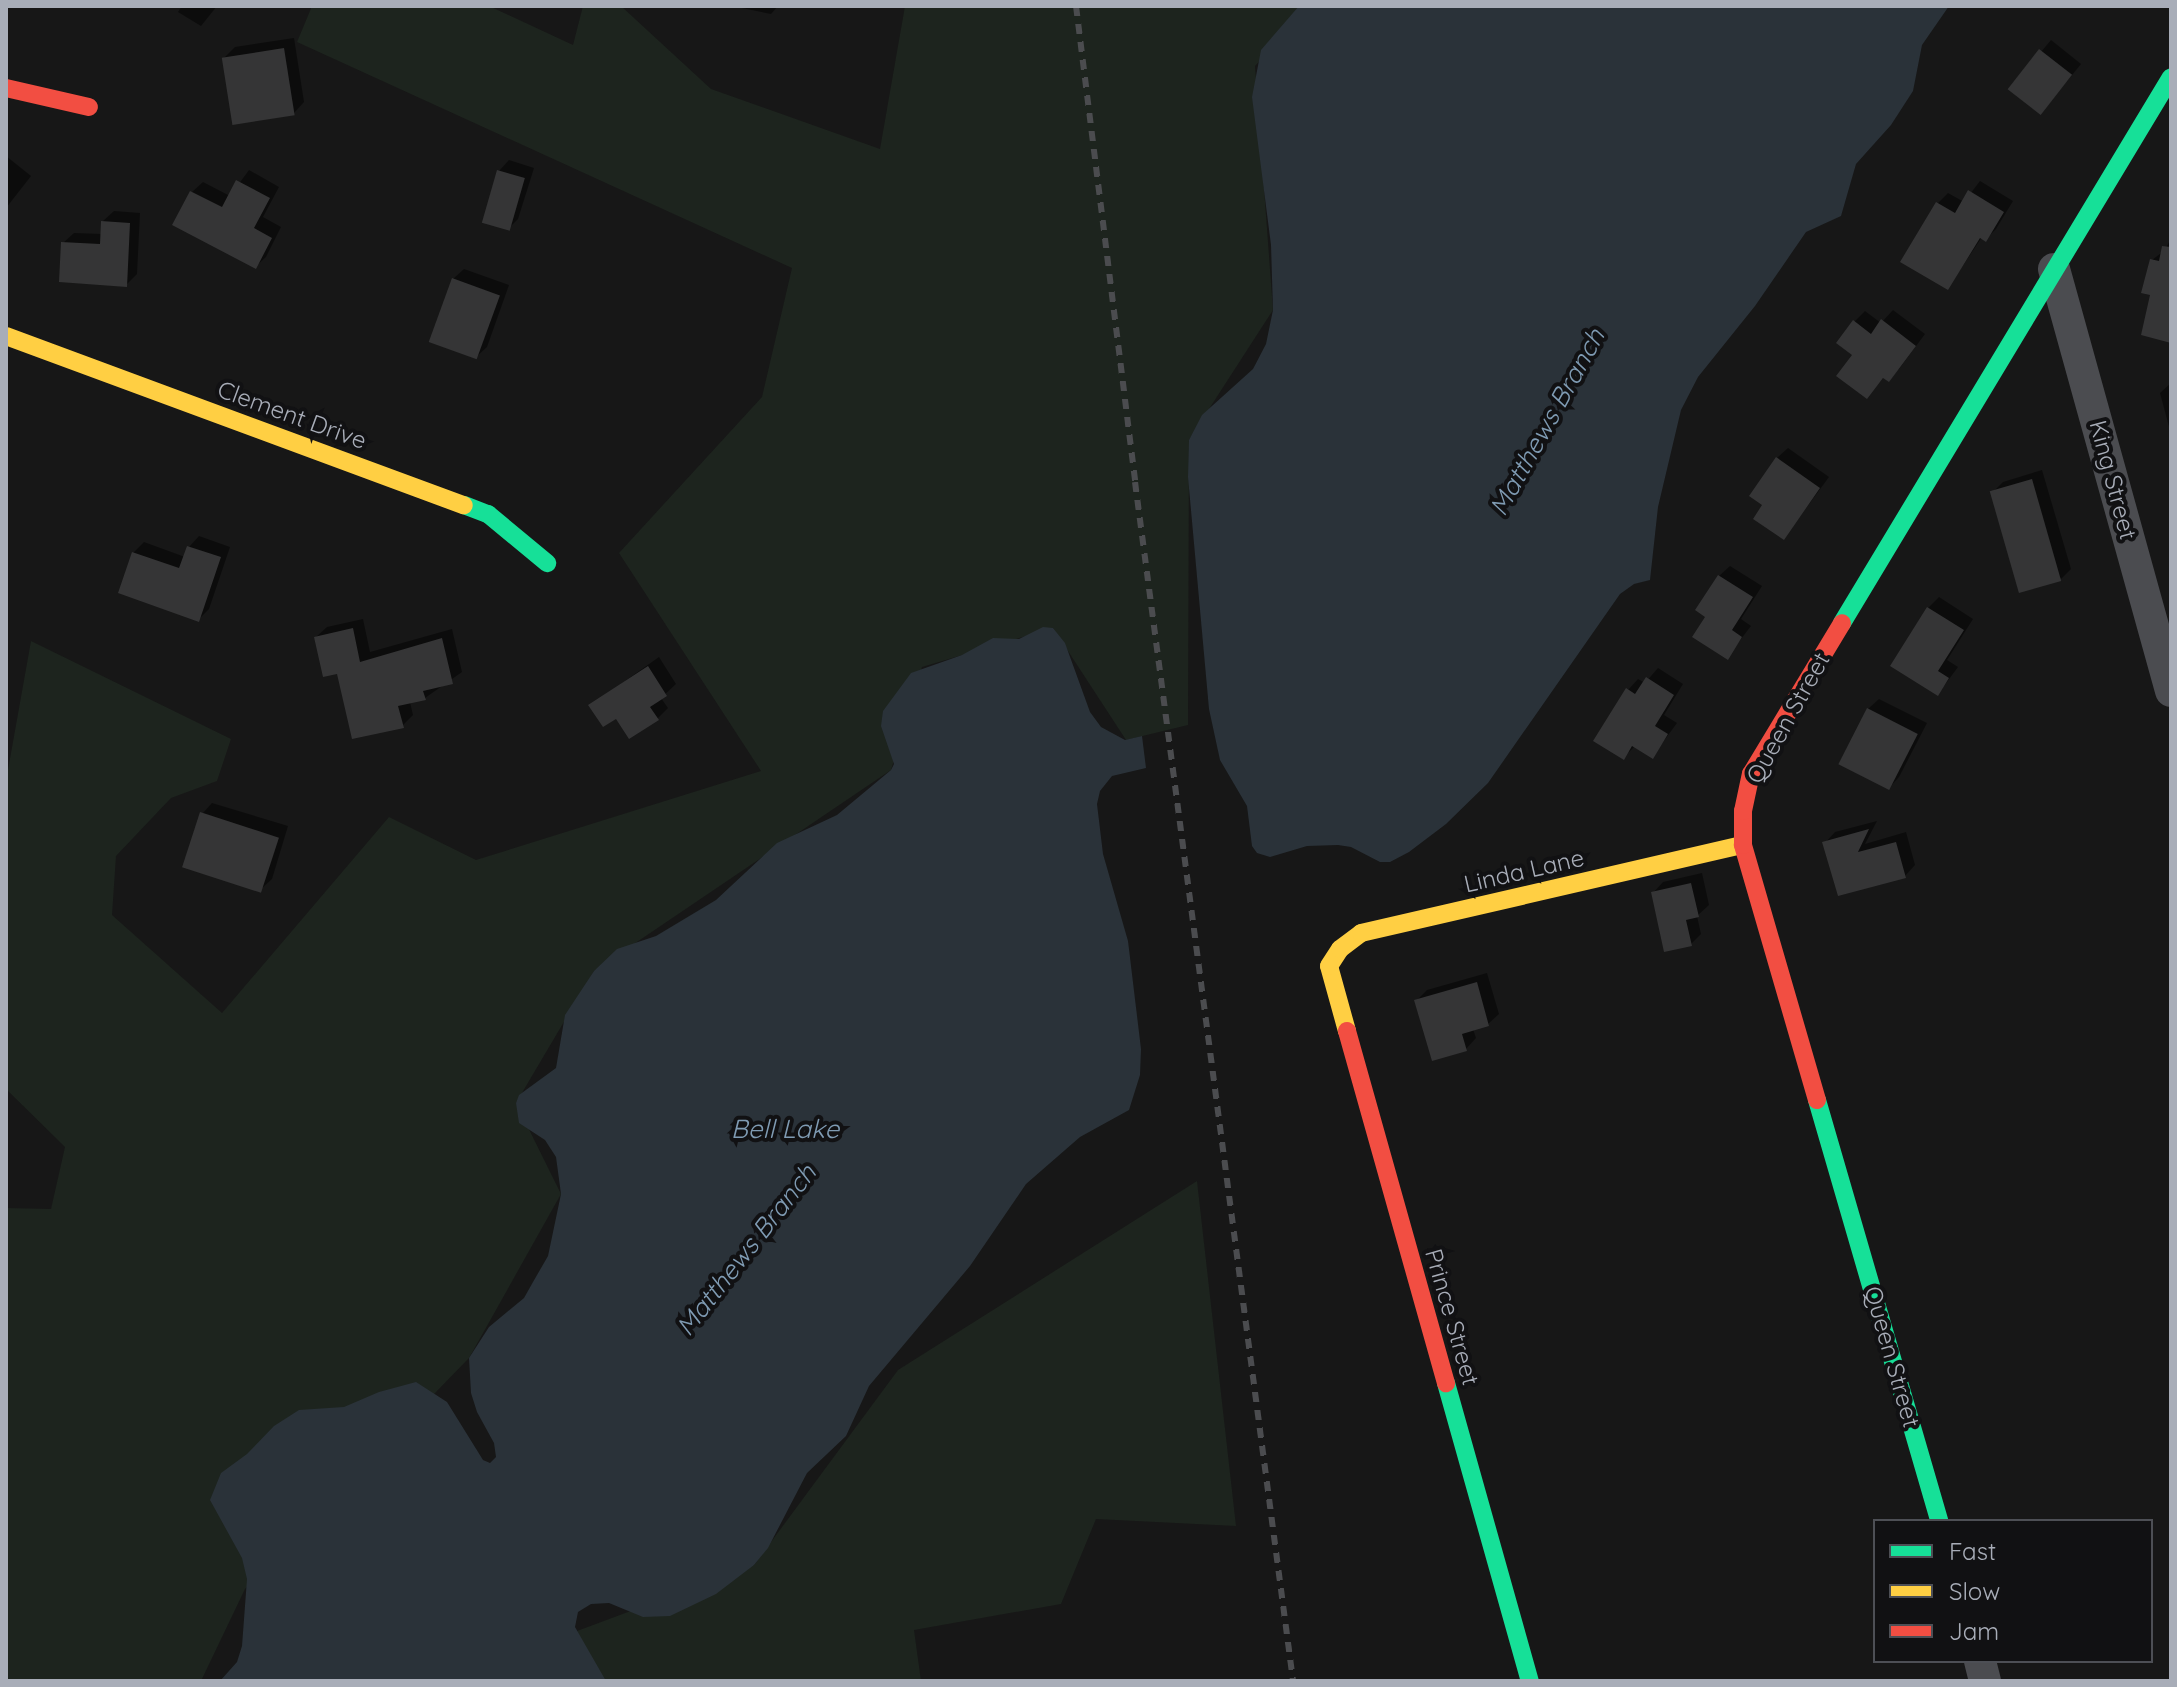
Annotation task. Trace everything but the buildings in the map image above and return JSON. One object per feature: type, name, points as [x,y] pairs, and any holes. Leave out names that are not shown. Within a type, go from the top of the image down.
[{"type":"street","name":"Queen Street","points":[[1938,1519],[1743,845],[1743,811],[1751,774],[2171,77]]},
{"type":"street","points":[[6,88],[89,107]]},
{"type":"street","name":"King Street","points":[[2054,269],[2171,691]]},
{"type":"street","name":"Clement Drive","points":[[6,336],[488,514],[547,563]]},
{"type":"street","name":"Linda Lane","points":[[1329,966],[1340,949],[1361,933],[1743,845]]},
{"type":"street","name":"Prince Street","points":[[1329,966],[1530,1681]]},
{"type":"shaded area","points":[[312,6],[489,6],[573,45],[583,6],[621,6],[711,89],[880,149],[905,6],[1311,6],[1255,66],[1273,310],[1189,440],[1188,725],[1126,740],[1053,628],[922,667],[891,770],[594,971],[516,1103],[561,1194],[469,1358],[245,1589],[201,1681],[6,1681],[6,1208],[51,1209],[65,1147],[6,1089],[6,781],[31,641],[231,739],[217,781],[171,798],[116,856],[112,915],[222,1013],[389,817],[476,860],[761,771],[619,553],[762,397],[792,268],[297,42]]},
{"type":"shaded area","points":[[1197,1181],[1236,1526],[1096,1519],[1061,1604],[914,1630],[921,1681],[598,1681],[577,1631],[754,1565],[898,1370]]},
{"type":"water","name":"Matthews Branch","points":[[1299,6],[1949,6],[1922,45],[1913,91],[1891,125],[1856,164],[1841,216],[1806,232],[1755,306],[1698,377],[1681,410],[1658,507],[1650,580],[1634,584],[1620,594],[1488,783],[1446,824],[1390,862],[1380,862],[1351,847],[1338,845],[1307,846],[1270,857],[1257,853],[1252,846],[1247,806],[1220,760],[1209,709],[1188,477],[1189,440],[1202,415],[1253,369],[1266,344],[1273,310],[1271,245],[1252,97],[1261,50]]},
{"type":"water","name":"Bell Lake","points":[[1043,627],[1053,628],[1065,643],[1090,712],[1101,727],[1125,740],[1142,736],[1146,768],[1112,776],[1100,791],[1097,804],[1103,854],[1128,941],[1141,1049],[1140,1075],[1129,1110],[1080,1137],[1026,1184],[970,1266],[869,1386],[846,1436],[807,1473],[768,1548],[754,1565],[716,1594],[670,1616],[643,1617],[609,1603],[591,1604],[578,1612],[575,1627],[606,1681],[220,1681],[237,1662],[242,1646],[247,1579],[242,1558],[210,1500],[221,1473],[247,1454],[274,1426],[299,1410],[344,1407],[379,1392],[416,1382],[447,1402],[483,1460],[490,1463],[496,1457],[494,1443],[477,1412],[471,1393],[469,1358],[489,1327],[524,1298],[548,1256],[561,1194],[556,1157],[545,1140],[519,1123],[516,1103],[519,1095],[556,1068],[565,1015],[594,971],[617,949],[656,936],[716,900],[777,843],[837,815],[891,770],[894,764],[881,726],[883,711],[911,673],[962,655],[993,638],[1019,639]]},
{"type":"railway","points":[[1076,6],[1135,482],[1293,1681]]},
{"type":"traffic: fast","points":[[1842,623],[2171,77]]},
{"type":"traffic: fast","points":[[464,505],[488,514],[547,563]]},
{"type":"traffic: fast","points":[[1817,1100],[1938,1519]]},
{"type":"traffic: fast","points":[[1446,1383],[1530,1681]]},
{"type":"traffic: slow","points":[[6,336],[464,505]]},
{"type":"traffic: slow","points":[[1347,1031],[1329,966],[1340,949],[1361,933],[1743,845]]},
{"type":"traffic: jam","points":[[6,88],[89,107]]},
{"type":"traffic: jam","points":[[1817,1100],[1743,845],[1743,811],[1751,774],[1842,623]]},
{"type":"traffic: jam","points":[[1347,1031],[1446,1383]]}]
